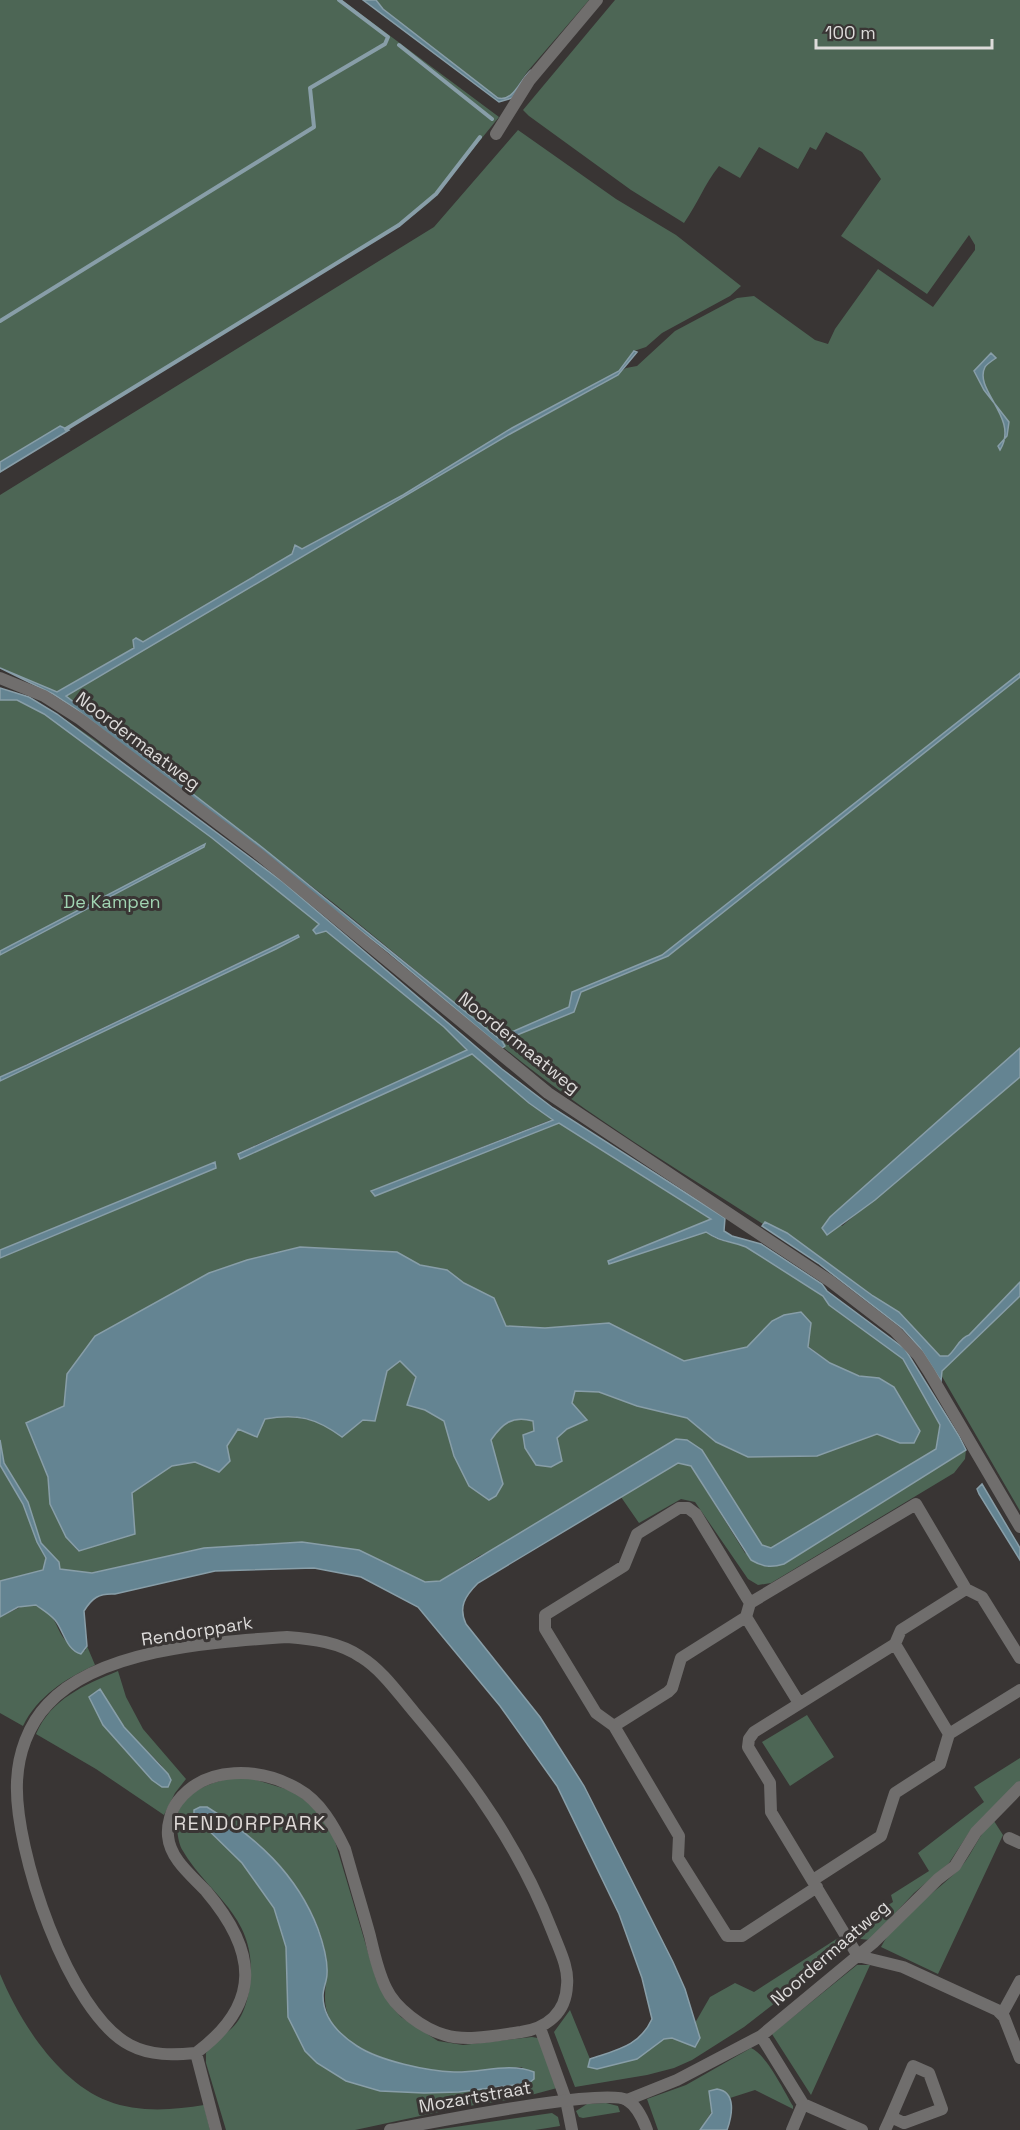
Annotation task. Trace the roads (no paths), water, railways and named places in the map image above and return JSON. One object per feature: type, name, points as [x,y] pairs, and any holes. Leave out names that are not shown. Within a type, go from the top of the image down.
[{"type":"street","points":[[496,134],[529,81],[597,0]]},
{"type":"street","name":"Noordermaatweg","points":[[0,678],[44,696],[80,719],[282,874],[548,1093],[754,1228],[896,1331],[929,1372],[1020,1527]]},
{"type":"street","points":[[614,1726],[668,1692],[672,1688],[681,1658],[746,1617],[750,1603],[916,1504],[966,1589],[982,1597],[1020,1658]]},
{"type":"street","points":[[750,1603],[696,1514],[683,1508],[637,1534],[624,1566],[549,1612],[544,1621],[545,1629],[596,1713],[614,1726],[680,1836],[678,1858],[727,1936],[742,1936],[881,1836],[895,1792],[940,1764],[949,1734],[1020,1690]]},
{"type":"street","points":[[966,1589],[900,1630],[895,1644],[754,1732],[749,1739],[748,1747],[770,1783],[771,1812],[858,1956],[903,1967],[1002,2014],[1020,2058]]},
{"type":"street","points":[[746,1617],[799,1703]]},
{"type":"street","name":"Rendorppark","points":[[196,2053],[164,2055],[137,2048],[122,2039],[92,2010],[66,1966],[46,1917],[22,1834],[17,1782],[21,1756],[28,1731],[48,1703],[75,1682],[110,1666],[145,1657],[236,1641],[287,1637],[332,1643],[361,1657],[386,1679],[454,1761],[514,1849],[547,1918],[566,1972],[567,1986],[562,2007],[557,2016],[540,2028]]},
{"type":"street","points":[[895,1644],[949,1734]]},
{"type":"street","points":[[216,2130],[196,2053],[221,2032],[238,2009],[246,1981],[244,1961],[226,1920],[207,1893],[178,1861],[168,1835],[169,1821],[175,1805],[186,1791],[202,1779],[236,1773],[275,1779],[298,1789],[318,1805],[336,1830],[345,1849],[386,1989],[405,2012],[445,2035],[484,2036],[540,2028],[567,2100],[572,2130]]},
{"type":"street","name":"Noordermaatweg","points":[[627,2100],[677,2080],[761,2036],[858,1956],[961,1860],[976,1832],[1020,1787]]},
{"type":"street","points":[[1002,2014],[1016,1999],[1020,1981]]},
{"type":"street","points":[[761,2036],[803,2104],[862,2130]]},
{"type":"street","points":[[885,2130],[913,2066],[929,2073],[942,2109],[904,2123],[891,2117]]},
{"type":"street","name":"Mozartstraat","points":[[390,2130],[567,2100],[613,2095],[627,2100]]},
{"type":"street","points":[[627,2100],[643,2119],[647,2130]]},
{"type":"street","points":[[792,2130],[803,2104]]},
{"type":"water","points":[[363,0],[376,0],[383,9],[498,98],[508,97],[513,93],[531,70],[512,98],[499,102]]},
{"type":"water","points":[[634,351],[637,352],[618,375],[510,434],[66,696],[263,848],[498,1038],[569,1007],[572,992],[662,955],[1020,673],[1020,677],[668,956],[581,992],[574,1012],[502,1041],[505,1046],[502,1048],[388,952],[76,709],[53,694],[0,668],[57,692],[134,648],[133,640],[136,638],[143,642],[292,554],[295,545],[302,549],[403,495],[512,428],[619,371]]},
{"type":"water","points":[[991,353],[996,358],[985,367],[983,376],[995,404],[974,371]]},
{"type":"water","points":[[995,404],[1009,422],[1007,436],[1004,439],[1004,427]]},
{"type":"water","points":[[60,426],[69,430],[0,472],[0,462]]},
{"type":"water","points":[[0,688],[29,697],[57,714],[283,882],[502,1069],[553,1108],[725,1218],[724,1231],[732,1236],[761,1244],[822,1284],[827,1291],[905,1349],[959,1436],[966,1450],[784,1564],[767,1566],[751,1560],[691,1466],[678,1463],[478,1583],[464,1602],[463,1612],[466,1624],[540,1717],[584,1786],[685,1989],[700,2038],[695,2047],[672,2038],[664,2039],[637,2059],[597,2069],[588,2067],[590,2059],[618,2050],[634,2041],[647,2028],[652,2019],[642,1978],[619,1914],[557,1786],[500,1706],[418,1607],[361,1577],[314,1568],[215,1571],[97,1597],[84,1611],[87,1646],[81,1654],[72,1649],[53,1618],[36,1605],[18,1607],[0,1617],[0,1581],[43,1570],[46,1558],[37,1542],[23,1504],[0,1465],[0,1440],[4,1463],[28,1502],[41,1543],[59,1562],[60,1569],[92,1573],[204,1548],[302,1542],[359,1550],[425,1582],[440,1581],[676,1439],[687,1440],[702,1450],[762,1545],[771,1548],[936,1449],[940,1425],[903,1359],[829,1305],[823,1296],[746,1247],[721,1240],[706,1232],[609,1264],[608,1261],[711,1219],[559,1123],[375,1196],[371,1191],[553,1120],[529,1103],[472,1054],[240,1159],[238,1154],[467,1050],[444,1027],[326,931],[316,934],[313,930],[319,924],[212,838],[44,714],[17,700],[0,700]]},
{"type":"water","points":[[205,844],[204,847],[0,955],[0,951]]},
{"type":"water","points":[[298,935],[299,937],[276,949],[0,1081],[0,1077]]},
{"type":"water","points":[[1020,1048],[1020,1077],[875,1200],[827,1235],[822,1228],[830,1217]]},
{"type":"water","points":[[215,1162],[216,1168],[0,1258],[0,1250]]},
{"type":"water","points":[[765,1222],[787,1233],[873,1296],[899,1312],[940,1356],[948,1356],[1020,1282],[1020,1296],[942,1371],[941,1381],[920,1348],[903,1329],[818,1263],[762,1226]]},
{"type":"water","points":[[300,1247],[397,1252],[420,1265],[447,1270],[464,1283],[494,1298],[506,1326],[545,1328],[609,1323],[684,1361],[747,1347],[772,1321],[784,1315],[801,1312],[811,1323],[808,1347],[830,1363],[859,1376],[879,1378],[894,1387],[920,1431],[914,1443],[900,1443],[877,1434],[817,1456],[748,1457],[716,1442],[687,1418],[637,1406],[599,1392],[575,1391],[572,1403],[587,1420],[567,1429],[557,1438],[562,1461],[551,1467],[536,1465],[525,1448],[523,1435],[534,1431],[533,1421],[513,1420],[495,1434],[491,1440],[503,1484],[496,1496],[489,1500],[469,1486],[454,1456],[444,1421],[425,1410],[407,1405],[416,1377],[400,1361],[387,1371],[375,1421],[363,1420],[342,1437],[315,1421],[297,1417],[265,1419],[257,1437],[238,1429],[227,1446],[230,1461],[219,1472],[195,1462],[172,1466],[132,1493],[135,1534],[79,1551],[66,1537],[50,1504],[48,1477],[26,1423],[64,1406],[67,1374],[95,1336],[209,1273],[247,1260]]},
{"type":"water","points":[[982,1484],[1020,1548],[1020,1560],[979,1494],[977,1489]]},
{"type":"water","points":[[100,1689],[124,1727],[168,1774],[171,1780],[168,1787],[162,1787],[152,1780],[103,1725],[89,1697]]},
{"type":"water","points":[[207,1807],[258,1844],[287,1874],[299,1891],[318,1929],[325,1951],[327,1974],[323,1996],[326,2012],[329,2019],[345,2037],[357,2046],[391,2061],[431,2070],[464,2072],[515,2068],[534,2072],[534,2079],[529,2083],[459,2092],[380,2091],[346,2081],[317,2063],[305,2051],[288,2017],[286,1947],[274,1908],[242,1863],[194,1816],[194,1810]]},
{"type":"water","points":[[717,2089],[728,2095],[730,2100],[731,2112],[727,2130],[700,2130],[712,2113],[709,2091]]},
{"type":"waterway","points":[[0,321],[314,127],[310,88],[385,44],[388,37],[339,0]]},
{"type":"waterway","points":[[399,45],[492,119]]},
{"type":"waterway","points":[[66,429],[399,225],[436,194],[480,137]]},
{"type":"district","name":"RENDORPPARK","points":[[250,1823]]},
{"type":"park label","name":"De Kampen","points":[[112,902]]}]
